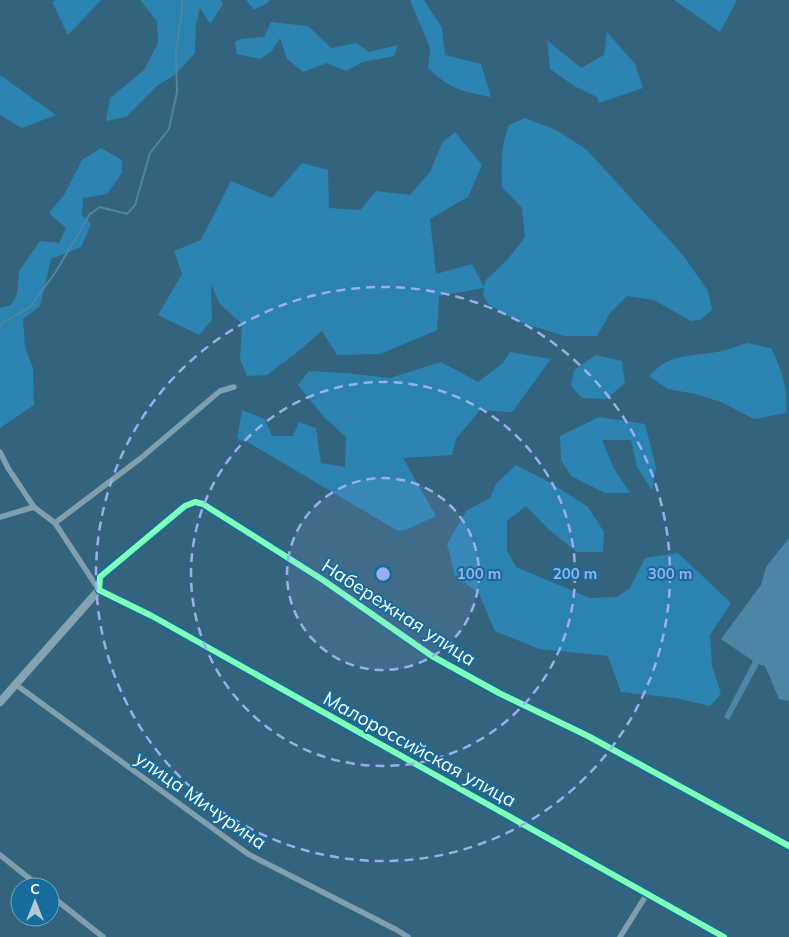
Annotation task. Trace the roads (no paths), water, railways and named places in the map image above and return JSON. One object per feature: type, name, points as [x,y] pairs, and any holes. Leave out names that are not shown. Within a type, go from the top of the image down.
[{"type":"street","points":[[55,523],[141,458],[220,391],[234,387]]},
{"type":"street","points":[[0,452],[8,468],[34,507],[55,523],[99,590],[0,702]]},
{"type":"street","name":"Набережная улица","points":[[99,590],[100,577],[126,554],[185,506],[195,502],[203,504],[324,580],[432,656],[499,693],[588,736],[789,846]]},
{"type":"street","points":[[0,518],[34,507]]},
{"type":"street","name":"Малороссийская улица","points":[[99,590],[161,620],[724,937]]},
{"type":"street","name":"улица Мичурина","points":[[15,684],[248,854],[408,937]]},
{"type":"street","points":[[0,854],[28,877]]},
{"type":"street","points":[[620,937],[647,894]]},
{"type":"street","points":[[60,903],[103,937]]},
{"type":"waterway","points":[[0,327],[2,323],[29,308],[55,273],[90,214],[100,207],[127,214],[135,205],[150,153],[169,129],[177,92],[176,52],[182,0]]}]
